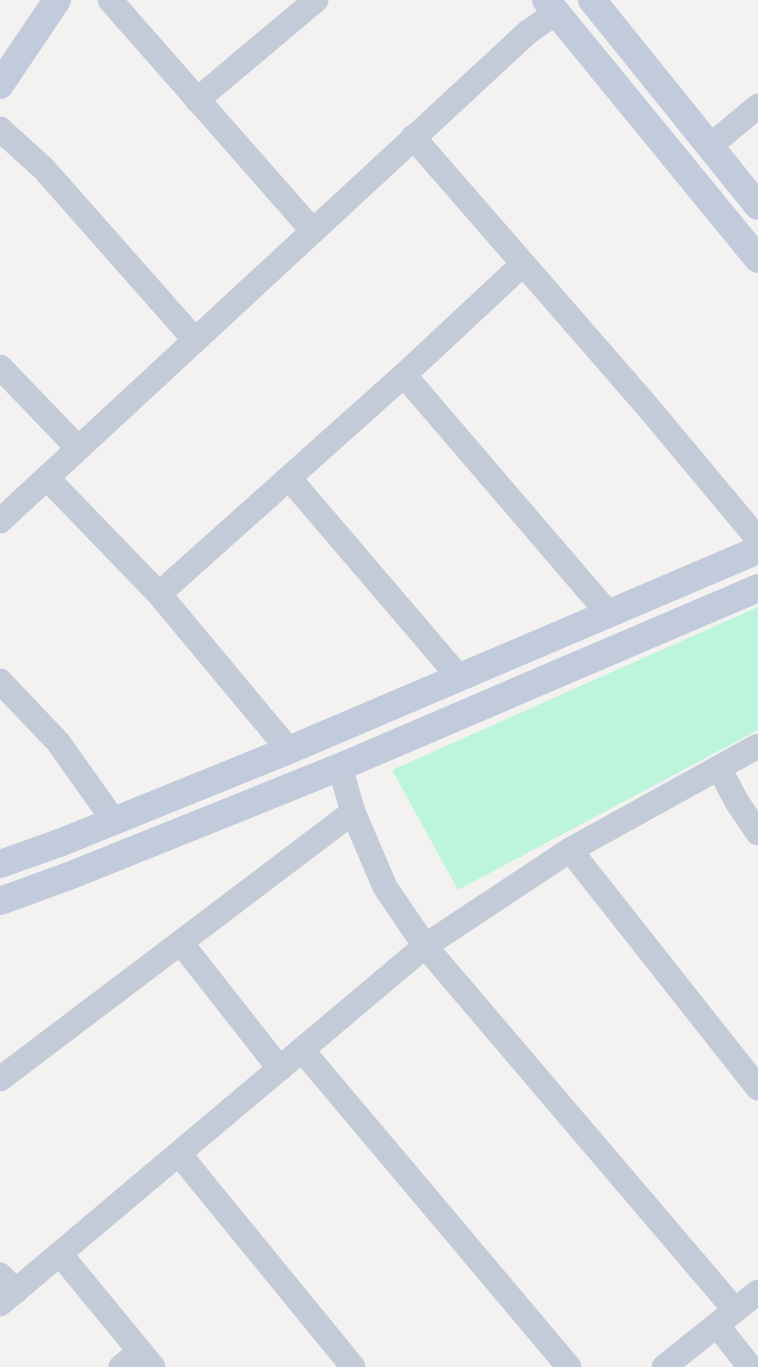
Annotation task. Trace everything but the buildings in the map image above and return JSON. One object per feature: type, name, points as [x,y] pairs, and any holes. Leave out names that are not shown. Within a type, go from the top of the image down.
[{"type":"street","points":[[0,85],[58,0]]},
{"type":"street","points":[[110,0],[313,231]]},
{"type":"street","points":[[197,100],[316,0]]},
{"type":"street","points":[[592,0],[758,206]]},
{"type":"street","points":[[0,521],[558,4],[758,259]]},
{"type":"street","points":[[710,146],[758,106]]},
{"type":"street","points":[[0,129],[44,169],[195,340]]},
{"type":"street","points":[[413,137],[647,406],[758,539]]},
{"type":"street","points":[[159,594],[404,375],[523,264]]},
{"type":"street","points":[[0,367],[78,448]]},
{"type":"street","points":[[404,375],[608,613]]},
{"type":"street","points":[[47,478],[159,594],[289,750]]},
{"type":"street","points":[[290,478],[458,677]]},
{"type":"street","points":[[0,864],[62,842],[289,750],[758,550]]},
{"type":"street","points":[[0,901],[69,876],[340,767],[758,588]]},
{"type":"street","points":[[0,681],[58,742],[114,821]]},
{"type":"street","points":[[5,1290],[60,1254],[425,946],[570,850],[758,746]]},
{"type":"street","points":[[340,767],[353,812],[385,887],[425,946],[726,1318],[750,1367]]},
{"type":"street","points":[[719,768],[740,806],[758,833]]},
{"type":"street","points":[[2,1074],[181,943],[353,812]]},
{"type":"street","points":[[62,842],[56,857],[60,868],[69,876]]},
{"type":"street","points":[[570,850],[758,1088]]},
{"type":"street","points":[[181,943],[280,1069]]},
{"type":"street","points":[[302,1050],[569,1367]]},
{"type":"street","points":[[180,1154],[353,1367]]},
{"type":"street","points":[[60,1254],[146,1359],[121,1367]]},
{"type":"street","points":[[664,1367],[758,1292]]},
{"type":"green space","points":[[758,607],[758,730],[458,890],[392,770]]}]
